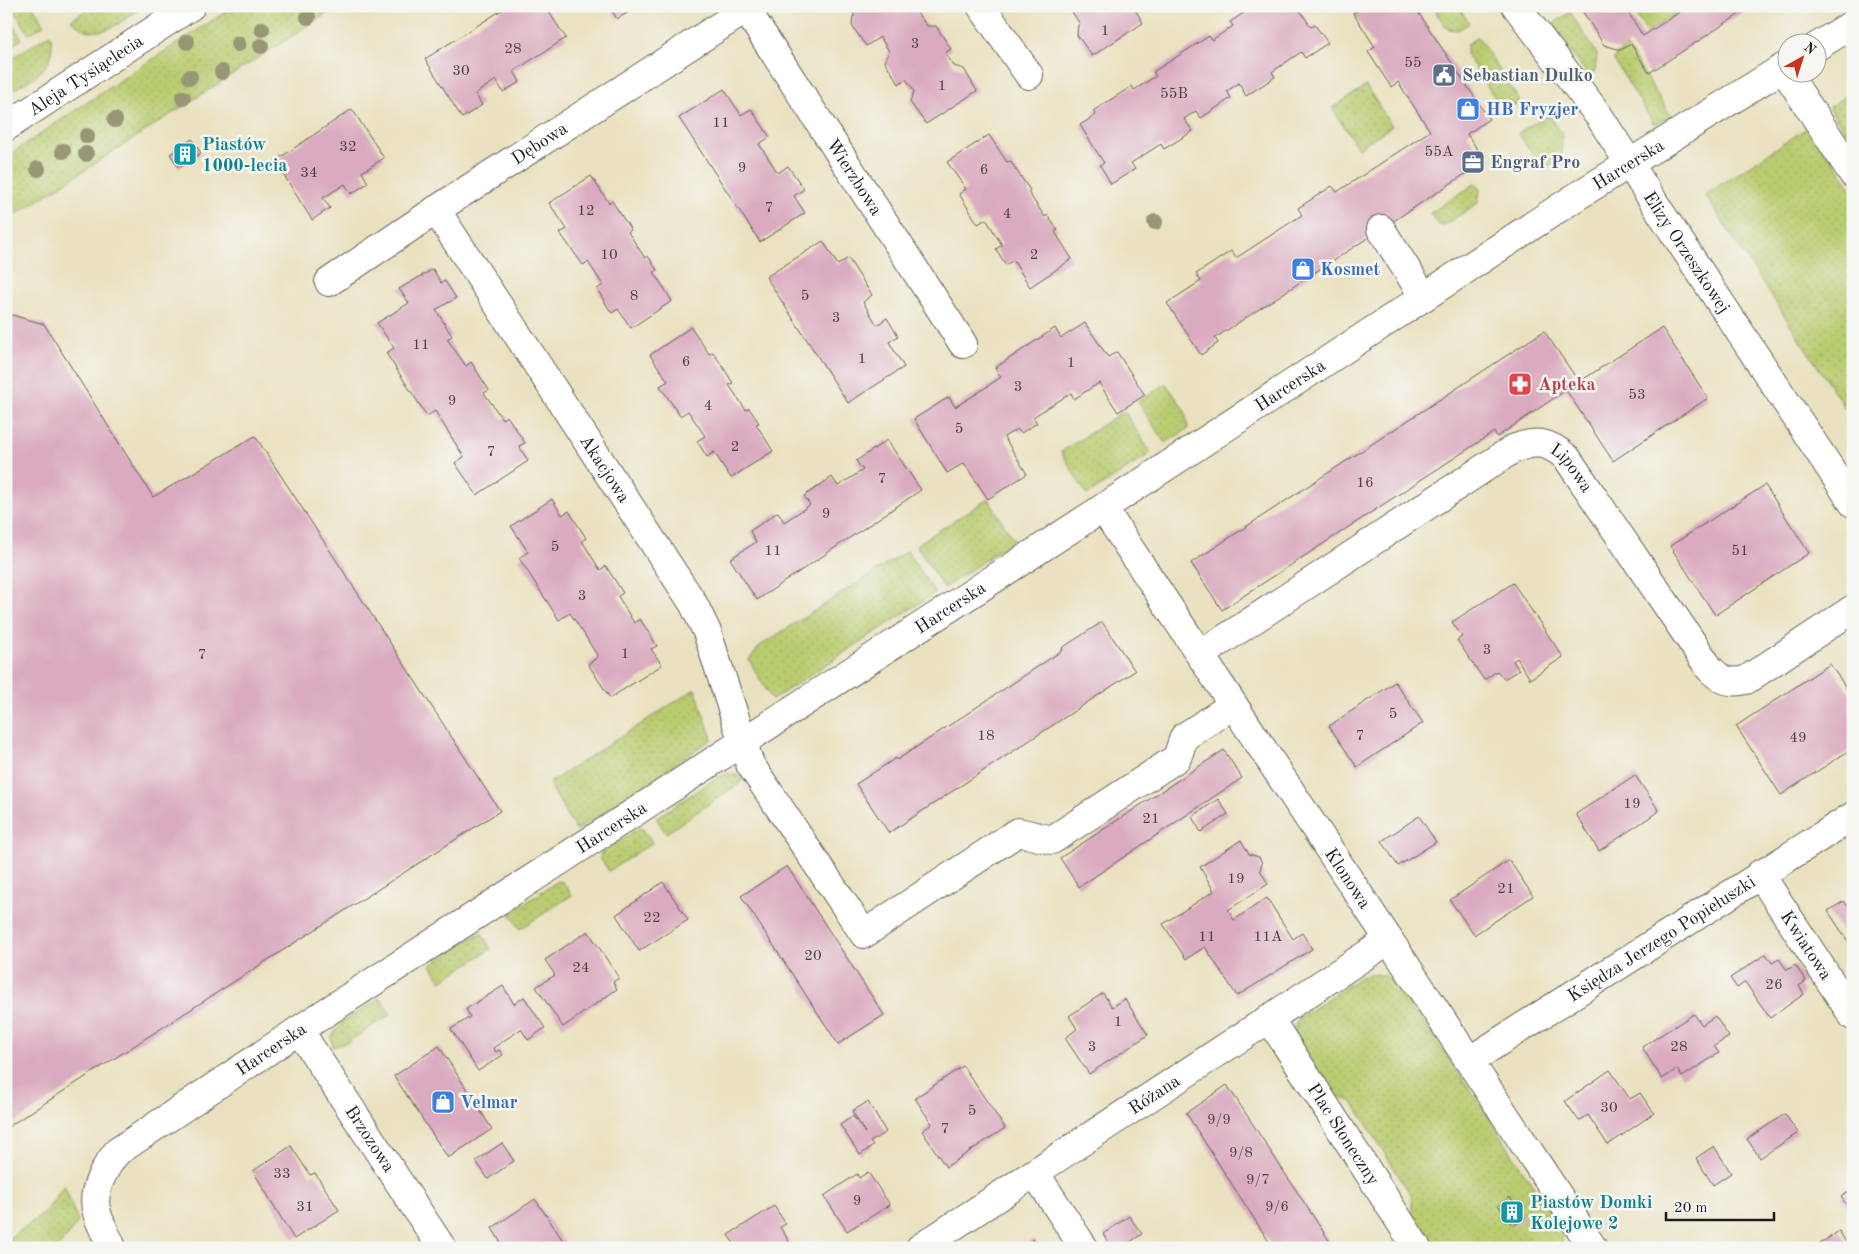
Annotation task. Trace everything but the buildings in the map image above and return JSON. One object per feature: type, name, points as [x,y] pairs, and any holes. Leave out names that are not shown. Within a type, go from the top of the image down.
[{"type":"street","name":"Aleja Tysiąclecia","points":[[6,127],[191,6]]},
{"type":"street","points":[[982,6],[1029,75]]},
{"type":"street","name":"Elizy Orzeszkowej","points":[[1516,6],[1599,116],[1853,503]]},
{"type":"street","name":"Dębowa","points":[[329,282],[436,210],[749,8]]},
{"type":"street","name":"Wierzbowa","points":[[749,8],[962,344]]},
{"type":"street","points":[[1826,41],[1853,24]]},
{"type":"street","name":"Harcerska","points":[[110,1247],[96,1212],[95,1204],[103,1173],[117,1152],[299,1030],[1424,297],[1630,163],[1776,73]]},
{"type":"street","points":[[1795,82],[1853,174]]},
{"type":"street","name":"Akacjowa","points":[[436,210],[693,603],[707,632],[750,764],[864,934],[1018,832],[1052,840],[1178,758],[1184,737],[1233,705]]},
{"type":"street","points":[[1381,229],[1424,297]]},
{"type":"street","name":"Lipowa","points":[[1200,655],[1513,449],[1532,443],[1540,443],[1552,447],[1566,458],[1710,669],[1728,682],[1746,680],[1853,609]]},
{"type":"street","name":"Klonowa","points":[[1102,508],[1593,1248]]},
{"type":"street","name":"Księdza Jerzego Popiełuszki","points":[[1469,1061],[1853,816]]},
{"type":"street","name":"Kwiatowa","points":[[1760,874],[1853,1016]]},
{"type":"street","name":"Różana","points":[[920,1248],[1389,940]]},
{"type":"street","name":"Plac Słoneczny","points":[[1269,1018],[1417,1248]]},
{"type":"street","name":"Brzozowa","points":[[299,1030],[442,1248]]},
{"type":"street","points":[[1035,1173],[1084,1248]]},
{"type":"green space","points":[[11,6],[33,6],[44,25],[29,34]]},
{"type":"green space","points":[[92,6],[144,6],[108,29],[99,31],[81,28],[71,20]]},
{"type":"green space","points":[[235,6],[338,6],[6,221],[6,157]]},
{"type":"green space","points":[[1435,6],[1458,6],[1469,23],[1458,30],[1448,29],[1437,14]]},
{"type":"green space","points":[[1631,6],[1688,6],[1647,33]]},
{"type":"green space","points":[[1570,12],[1597,54],[1595,71],[1589,76],[1551,26]]},
{"type":"green space","points":[[6,15],[22,39],[6,49]]},
{"type":"green space","points":[[50,34],[51,56],[47,64],[33,77],[6,94],[6,62]]},
{"type":"green space","points":[[1478,37],[1519,100],[1519,104],[1501,107],[1466,54],[1467,44]]},
{"type":"green space","points":[[1627,47],[1671,116],[1662,121],[1654,124],[1614,60],[1616,55]]},
{"type":"green space","points":[[1366,86],[1392,126],[1358,148],[1332,108]]},
{"type":"green space","points":[[1853,92],[1853,144],[1829,107]]},
{"type":"green space","points":[[1546,116],[1551,117],[1562,134],[1561,159],[1543,171],[1518,133]]},
{"type":"green space","points":[[1810,126],[1853,191],[1853,420],[1705,195]]},
{"type":"green space","points":[[1476,183],[1480,189],[1478,203],[1443,226],[1438,225],[1430,213]]},
{"type":"green space","points":[[1166,384],[1185,411],[1188,429],[1165,443],[1138,402]]},
{"type":"green space","points":[[1124,411],[1151,453],[1087,495],[1061,452]]},
{"type":"green space","points":[[988,499],[1014,540],[944,588],[916,545]]},
{"type":"green space","points":[[907,551],[935,593],[772,700],[749,660],[760,646]]},
{"type":"green space","points":[[695,689],[712,739],[576,831],[549,783]]},
{"type":"green space","points":[[733,774],[743,778],[740,783],[666,833],[656,818],[718,777]]},
{"type":"green space","points":[[639,828],[643,829],[652,843],[609,871],[600,858],[601,853]]},
{"type":"green space","points":[[558,881],[563,882],[572,895],[520,929],[511,915],[512,912]]},
{"type":"green space","points":[[478,934],[482,934],[491,949],[441,981],[431,965]]},
{"type":"green space","points":[[1375,974],[1385,976],[1398,985],[1486,1113],[1563,1233],[1561,1248],[1427,1248],[1412,1221],[1412,1197],[1353,1102],[1330,1093],[1295,1034],[1295,1026],[1299,1018],[1362,976]]},
{"type":"green space","points":[[380,998],[391,1014],[348,1042],[333,1047],[331,1038],[342,1022]]},
{"type":"green space","points":[[64,1185],[78,1222],[61,1244],[55,1248],[6,1248],[6,1240],[45,1213]]},
{"type":"place","name":"Sebastian Dulko","points":[[1444,75]]},
{"type":"place","name":"HB Fryzjer","points":[[1468,109]]},
{"type":"place","name":"Piastów 1000-lecia","points":[[185,154]]},
{"type":"place","name":"Engraf Pro","points":[[1473,162]]},
{"type":"place","name":"Kosmet","points":[[1303,269]]},
{"type":"place","name":"Apteka","points":[[1520,384]]},
{"type":"place","name":"Velmar","points":[[443,1102]]},
{"type":"place","name":"Piastów Domki Kolejowe 2","points":[[1512,1212]]}]
